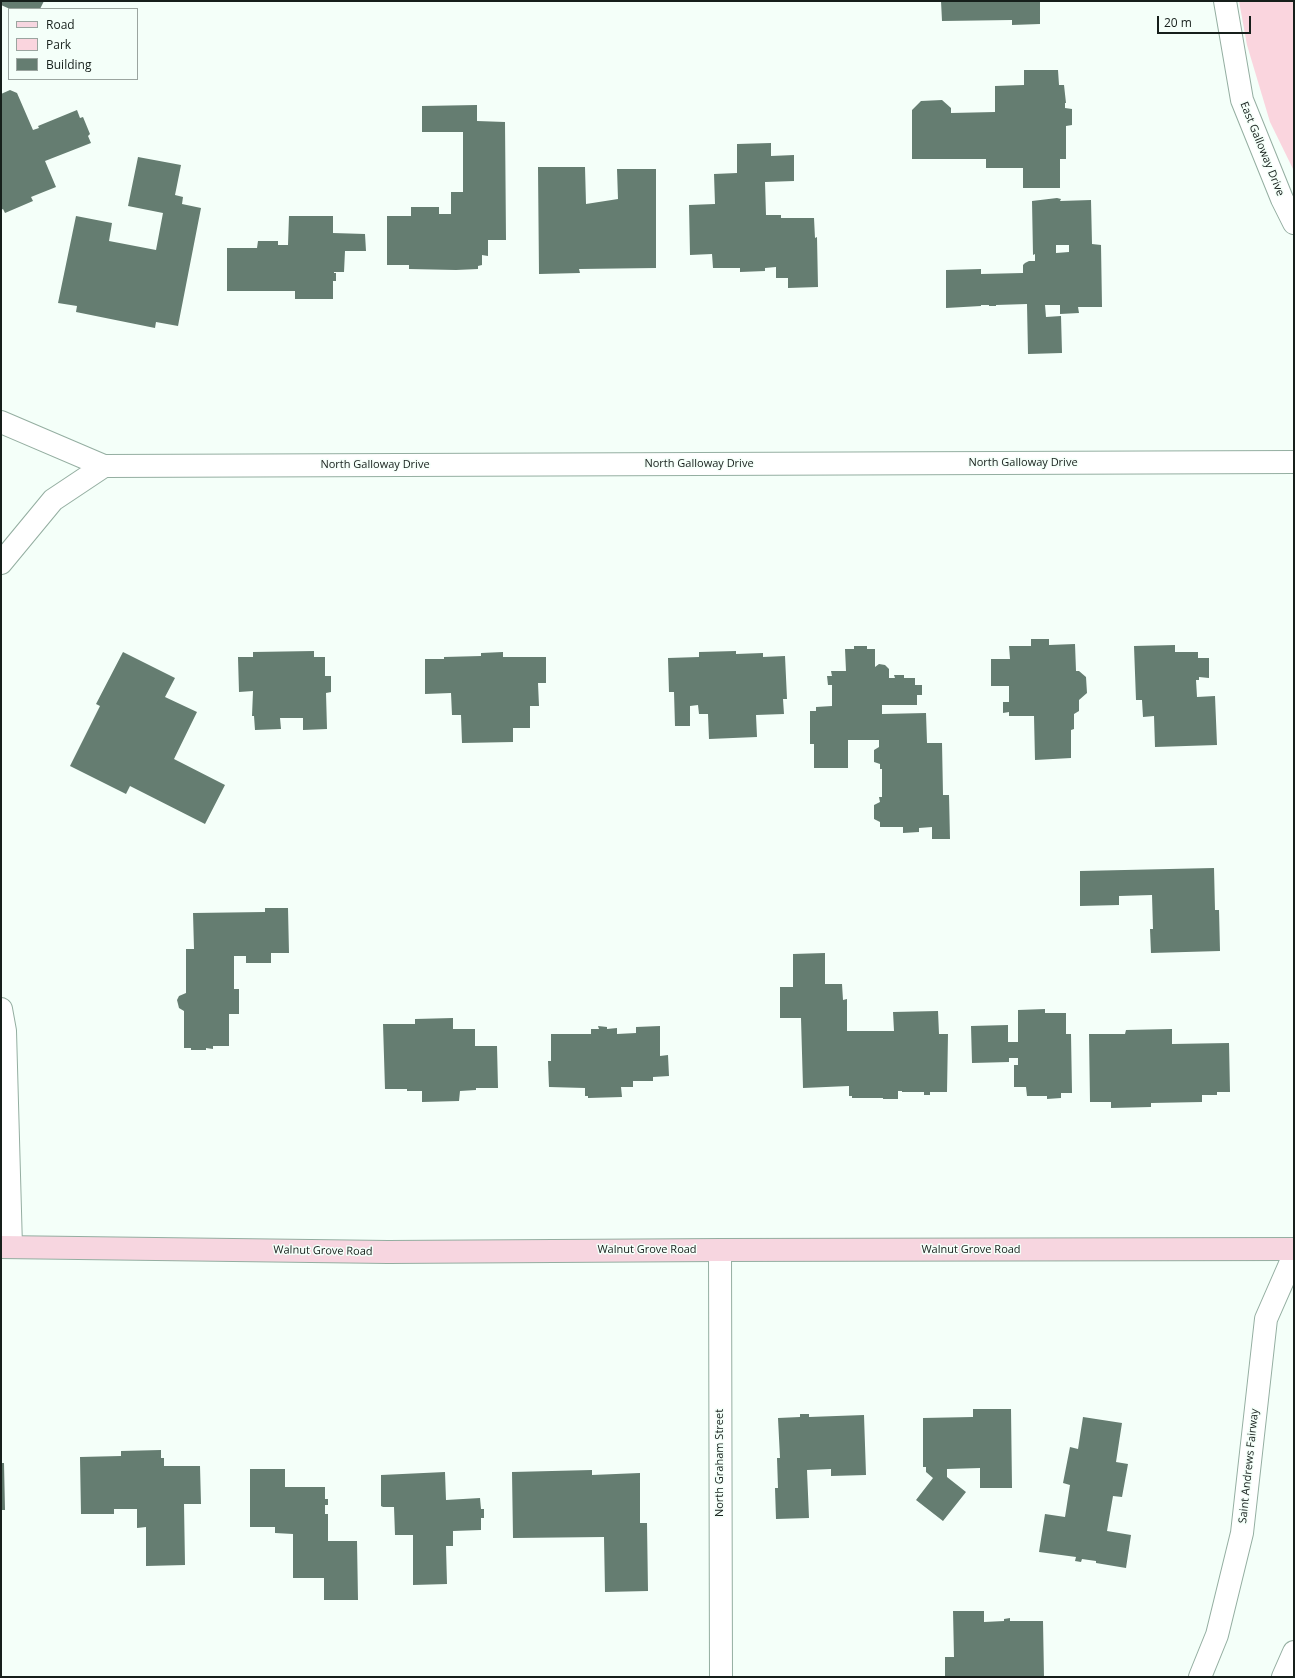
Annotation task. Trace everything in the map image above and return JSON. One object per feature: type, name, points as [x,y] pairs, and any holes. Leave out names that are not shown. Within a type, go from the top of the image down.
[{"type":"main road","name":"Walnut Grove Road","points":[[6,1247],[388,1252],[1294,1249]]},
{"type":"street","name":"East Galloway Drive","points":[[1225,1],[1242,100],[1282,199],[1294,223]]},
{"type":"street","name":"North Galloway Drive","points":[[1,422],[104,466],[1294,462]]},
{"type":"street","points":[[1,563],[53,500],[104,466]]},
{"type":"street","points":[[1,1009],[5,1031],[6,1247]]},
{"type":"street","name":"North Graham Street","points":[[720,1250],[721,1677]]},
{"type":"street","name":"Saint Andrews Fairway","points":[[1200,1677],[1217,1635],[1242,1533],[1266,1318],[1294,1255]]},
{"type":"street","points":[[1282,1677],[1294,1652]]},
{"type":"green space","points":[[1239,1],[1294,1],[1294,171],[1270,122],[1247,45]]},
{"type":"building","points":[[1,1],[44,1],[40,8],[8,8],[1,5]]},
{"type":"building","points":[[941,1],[1040,1],[1040,24],[1012,25],[1012,20],[942,21]]},
{"type":"building","points":[[1024,70],[1058,70],[1059,85],[1064,85],[1066,103],[1065,108],[1072,109],[1072,125],[1066,126],[1066,159],[1060,159],[1060,188],[1023,188],[1023,168],[986,168],[986,159],[912,159],[912,110],[921,101],[942,100],[951,108],[951,113],[995,112],[995,86],[1024,85]]},
{"type":"building","points":[[10,90],[17,93],[33,130],[39,128],[38,126],[77,110],[80,118],[83,117],[90,134],[88,136],[91,143],[45,161],[56,187],[31,197],[33,201],[5,213],[3,209],[1,210],[1,94]]},
{"type":"building","points":[[477,105],[477,121],[505,122],[506,240],[488,240],[488,256],[482,255],[482,265],[478,266],[478,269],[409,269],[409,265],[387,265],[387,216],[411,216],[411,207],[439,207],[439,214],[451,214],[451,192],[463,192],[463,132],[422,132],[422,106]]},
{"type":"building","points":[[771,143],[771,156],[794,155],[794,181],[765,182],[766,215],[781,215],[781,218],[814,218],[815,238],[817,237],[818,287],[788,288],[788,278],[776,278],[776,267],[765,268],[765,271],[740,272],[740,268],[713,268],[712,254],[690,255],[689,205],[715,204],[714,174],[737,173],[737,144]]},
{"type":"building","points":[[138,157],[181,165],[175,195],[183,197],[182,204],[201,208],[178,326],[156,322],[155,328],[76,312],[77,306],[58,303],[76,216],[112,223],[109,241],[156,250],[163,213],[128,206]]},
{"type":"building","points":[[538,167],[585,167],[586,204],[618,199],[617,169],[656,169],[656,268],[579,269],[580,273],[539,274]]},
{"type":"building","points":[[1057,198],[1061,199],[1060,201],[1091,200],[1092,244],[1101,245],[1102,307],[1078,307],[1079,313],[1060,314],[1060,305],[1045,305],[1046,317],[1061,316],[1062,353],[1028,354],[1027,304],[996,306],[981,305],[946,308],[946,270],[981,269],[981,274],[1023,273],[1023,265],[1025,263],[1035,261],[1035,254],[1033,255],[1032,201]],"holes":[[[1056,245],[1069,245],[1069,252],[1056,253]]]},
{"type":"building","points":[[289,216],[333,216],[333,233],[365,234],[366,251],[345,251],[344,272],[334,272],[336,273],[336,281],[333,281],[333,299],[295,299],[295,291],[227,291],[227,248],[257,248],[258,241],[278,241],[278,245],[288,245]]},
{"type":"building","points":[[1031,639],[1049,639],[1049,645],[1075,644],[1076,671],[1079,671],[1086,677],[1087,693],[1079,700],[1079,711],[1074,714],[1074,729],[1071,730],[1071,758],[1035,760],[1034,716],[1009,716],[1009,712],[1003,713],[1003,702],[1009,702],[1009,686],[991,686],[991,659],[1010,659],[1009,646],[1031,646]]},
{"type":"building","points":[[1175,645],[1175,652],[1198,652],[1198,658],[1209,658],[1209,678],[1199,677],[1199,680],[1196,680],[1197,697],[1215,696],[1217,745],[1155,747],[1154,716],[1143,717],[1142,700],[1136,700],[1134,646]]},
{"type":"building","points":[[854,646],[867,646],[867,649],[875,649],[875,667],[879,664],[885,665],[889,669],[889,678],[895,678],[894,675],[904,675],[904,678],[915,678],[915,685],[922,685],[922,695],[917,695],[917,705],[882,705],[882,714],[926,713],[927,743],[942,743],[943,795],[949,795],[950,839],[932,839],[932,827],[919,828],[919,832],[903,833],[903,827],[880,827],[880,822],[874,819],[874,805],[880,802],[879,797],[882,797],[882,769],[880,769],[880,764],[874,762],[874,750],[879,747],[879,740],[848,740],[848,768],[814,768],[814,744],[810,744],[810,711],[816,711],[816,707],[832,706],[832,685],[828,685],[827,676],[832,676],[831,671],[846,671],[845,649],[854,649]]},
{"type":"building","points":[[314,651],[314,657],[325,657],[325,676],[331,676],[331,692],[326,693],[327,729],[303,730],[303,718],[280,718],[281,729],[255,730],[254,716],[252,716],[253,691],[239,692],[238,657],[253,657],[253,652]]},
{"type":"building","points":[[736,651],[736,654],[763,653],[763,657],[785,656],[787,699],[783,699],[784,714],[756,715],[757,737],[709,739],[708,714],[699,714],[698,705],[690,706],[690,726],[675,726],[674,692],[669,692],[668,658],[699,657],[699,652]]},
{"type":"building","points":[[123,652],[175,678],[165,697],[197,712],[174,759],[225,785],[205,824],[130,786],[126,794],[70,766],[100,706],[96,704]]},
{"type":"building","points":[[503,652],[503,657],[546,657],[546,683],[538,683],[539,706],[530,706],[530,728],[513,728],[513,742],[462,743],[461,715],[452,715],[451,693],[425,694],[425,659],[481,656],[481,653]]},
{"type":"building","points":[[1214,868],[1215,910],[1219,910],[1220,951],[1151,953],[1150,929],[1153,929],[1152,895],[1119,896],[1119,905],[1080,906],[1080,871]]},
{"type":"building","points":[[265,908],[288,908],[289,953],[271,953],[271,963],[246,963],[246,956],[234,956],[234,989],[239,989],[239,1014],[229,1014],[229,1046],[213,1046],[213,1049],[206,1048],[206,1050],[191,1050],[191,1048],[184,1048],[184,1011],[179,1008],[177,1000],[179,996],[186,993],[186,949],[194,949],[193,913],[265,912]]},
{"type":"building","points":[[825,953],[825,984],[842,984],[843,1000],[847,999],[847,1031],[894,1031],[893,1012],[938,1011],[939,1034],[948,1034],[947,1092],[930,1092],[930,1095],[924,1095],[924,1092],[898,1091],[898,1099],[883,1099],[852,1098],[852,1096],[849,1096],[849,1086],[803,1088],[801,1018],[780,1018],[780,987],[793,987],[793,954]]},
{"type":"building","points":[[1045,1009],[1045,1013],[1066,1013],[1066,1034],[1071,1034],[1072,1093],[1061,1093],[1061,1098],[1047,1099],[1047,1096],[1027,1096],[1026,1087],[1014,1087],[1014,1065],[1018,1065],[1018,1058],[1009,1058],[1009,1062],[972,1063],[971,1026],[1008,1025],[1008,1042],[1018,1042],[1018,1010]]},
{"type":"building","points":[[453,1018],[453,1029],[475,1029],[475,1046],[497,1046],[498,1088],[476,1088],[476,1090],[460,1091],[459,1101],[422,1102],[422,1091],[385,1089],[383,1024],[415,1024],[415,1019]]},
{"type":"building","points":[[598,1026],[607,1027],[607,1029],[617,1028],[617,1034],[636,1033],[636,1027],[660,1026],[660,1056],[668,1055],[669,1076],[653,1077],[653,1081],[633,1081],[633,1087],[621,1087],[622,1097],[588,1098],[588,1096],[585,1096],[585,1088],[549,1087],[548,1061],[551,1061],[551,1034],[591,1034],[591,1029],[599,1029]]},
{"type":"building","points":[[1172,1029],[1172,1044],[1229,1043],[1230,1092],[1217,1092],[1217,1095],[1202,1095],[1202,1102],[1151,1103],[1151,1107],[1111,1108],[1111,1102],[1090,1102],[1089,1034],[1125,1034],[1126,1030]]},
{"type":"building","points":[[973,1409],[1011,1409],[1012,1488],[980,1488],[980,1468],[947,1469],[947,1477],[966,1492],[943,1521],[916,1500],[933,1478],[926,1472],[926,1467],[923,1467],[923,1418],[973,1417]]},
{"type":"building","points":[[800,1414],[809,1414],[809,1417],[864,1415],[866,1475],[831,1476],[831,1469],[807,1470],[809,1518],[776,1519],[775,1488],[778,1488],[777,1458],[780,1458],[778,1418],[800,1417]]},
{"type":"building","points":[[1083,1417],[1122,1423],[1116,1462],[1128,1464],[1122,1497],[1113,1496],[1107,1531],[1131,1535],[1126,1568],[1082,1559],[1081,1562],[1075,1561],[1076,1557],[1039,1552],[1045,1514],[1065,1517],[1070,1485],[1063,1483],[1070,1447],[1078,1449]]},
{"type":"building","points":[[161,1450],[161,1458],[164,1458],[164,1466],[200,1466],[201,1504],[184,1504],[185,1565],[146,1566],[146,1527],[137,1528],[137,1509],[114,1509],[114,1514],[81,1514],[80,1457],[121,1456],[121,1451]]},
{"type":"building","points":[[1,1463],[4,1463],[5,1510],[1,1510]]},
{"type":"building","points":[[250,1469],[285,1469],[285,1487],[325,1487],[325,1499],[328,1499],[328,1505],[325,1505],[325,1514],[328,1514],[328,1541],[357,1541],[358,1600],[324,1600],[324,1578],[293,1578],[293,1534],[275,1533],[275,1527],[250,1527]]},
{"type":"building","points":[[592,1470],[592,1475],[640,1473],[640,1523],[647,1523],[648,1591],[605,1592],[604,1537],[513,1538],[512,1472]]},
{"type":"building","points":[[445,1472],[446,1500],[480,1498],[481,1509],[484,1509],[484,1518],[481,1518],[481,1530],[453,1531],[453,1546],[446,1546],[447,1584],[413,1585],[413,1535],[395,1535],[394,1507],[381,1506],[381,1475]]},
{"type":"building","points":[[953,1611],[984,1611],[984,1622],[1004,1621],[1004,1619],[1010,1618],[1010,1621],[1043,1621],[1044,1677],[945,1677],[945,1657],[954,1657]]}]
